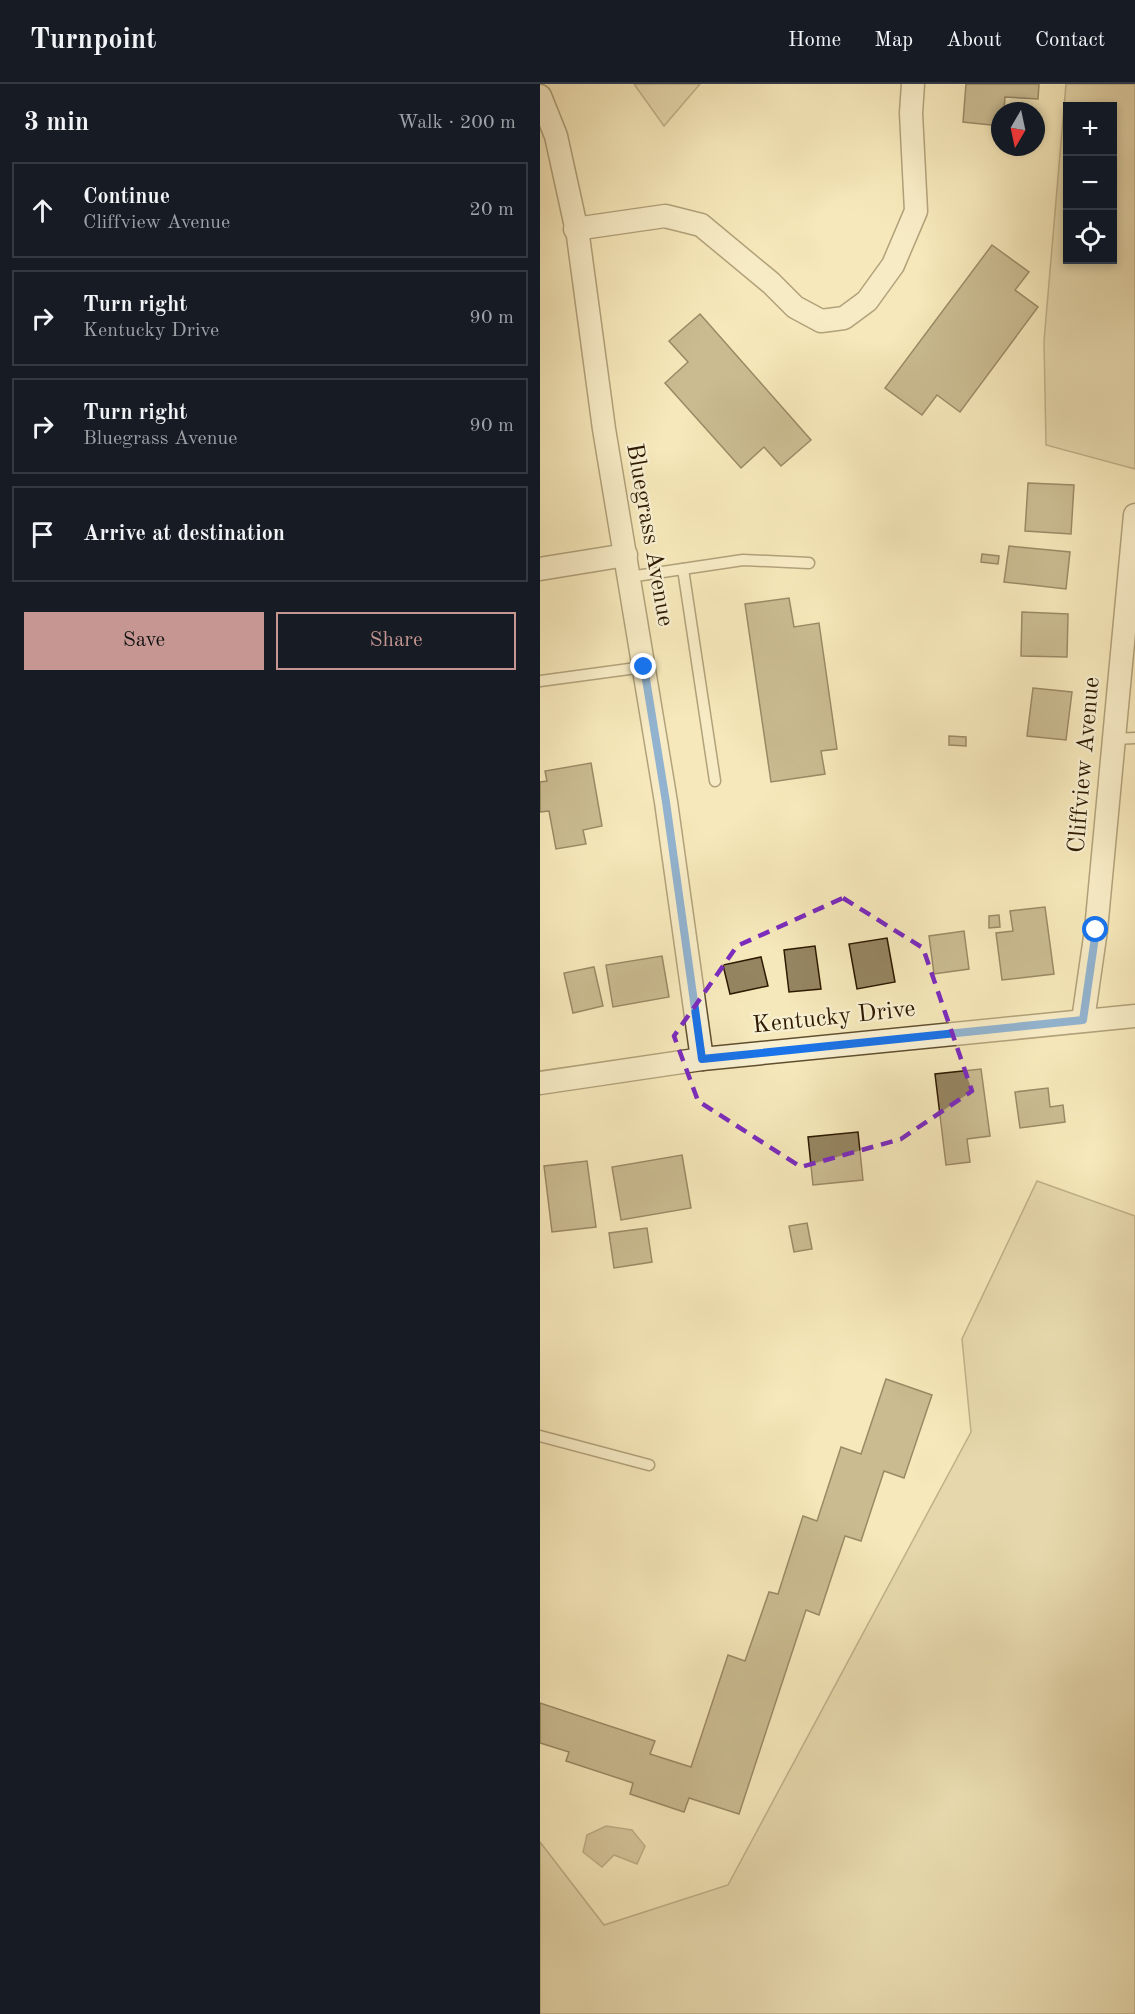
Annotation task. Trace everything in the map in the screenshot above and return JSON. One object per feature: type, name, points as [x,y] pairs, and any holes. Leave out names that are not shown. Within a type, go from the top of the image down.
[{"type":"street","points":[[575,230],[665,216],[701,225],[771,283],[795,307],[821,321],[844,318],[867,301],[892,265],[916,211],[911,113],[913,84]]},
{"type":"street","name":"Bluegrass Avenue","points":[[540,96],[556,135],[567,178],[604,429],[666,802],[702,1059]]},
{"type":"street","name":"Cliffview Avenue","points":[[1083,1020],[1125,739],[1135,515]]},
{"type":"street","points":[[540,569],[628,566]]},
{"type":"street","name":"Kentucky Drive","points":[[540,1083],[702,1059],[1135,1016]]},
{"type":"lane","points":[[628,566],[683,569],[743,560],[809,563]]},
{"type":"lane","points":[[683,569],[715,781]]},
{"type":"lane","points":[[540,681],[644,667]]},
{"type":"lane","points":[[540,1436],[649,1465]]},
{"type":"highlighted area","points":[[843,898],[923,948],[972,1091],[901,1139],[801,1167],[698,1101],[674,1036],[737,946]]},
{"type":"shaded area","points":[[634,84],[700,84],[664,126]]},
{"type":"shaded area","points":[[1066,84],[1135,84],[1135,469],[1046,445],[1044,341],[1063,119],[1063,264],[1117,264],[1117,102],[1064,102]]},
{"type":"shaded area","points":[[1037,1181],[1135,1216],[1135,2014],[540,2014],[540,1842],[604,1925],[728,1885],[971,1432],[962,1339]]},
{"type":"shaded area","points":[[606,1826],[632,1830],[645,1846],[637,1864],[614,1855],[602,1867],[583,1852],[587,1835]]},
{"type":"building","points":[[966,84],[1039,84],[1038,99],[1005,97],[1005,102],[991,102],[991,125],[963,122]]},
{"type":"building","points":[[992,245],[1029,272],[1015,290],[1038,307],[960,412],[937,395],[922,415],[885,388]]},
{"type":"building","points":[[700,314],[811,440],[781,466],[764,447],[741,468],[665,383],[688,362],[669,341]]},
{"type":"building","points":[[1028,483],[1074,485],[1071,534],[1025,531]]},
{"type":"building","points":[[1009,546],[1070,552],[1066,589],[1004,582]]},
{"type":"building","points":[[982,554],[999,556],[998,564],[981,562]]},
{"type":"building","points":[[789,598],[794,627],[819,623],[837,749],[821,751],[825,774],[771,782],[745,604]]},
{"type":"building","points":[[1022,612],[1068,614],[1067,657],[1021,656]]},
{"type":"building","points":[[1033,688],[1072,692],[1066,740],[1027,736]]},
{"type":"building","points":[[949,736],[966,737],[966,746],[949,745]]},
{"type":"building","points":[[591,763],[602,826],[583,830],[586,844],[556,849],[549,811],[540,812],[540,782],[547,781],[545,771]]},
{"type":"building","points":[[1045,907],[1054,974],[1002,980],[996,933],[1013,931],[1010,911]]},
{"type":"building","points":[[999,915],[1000,927],[989,928],[989,916]]},
{"type":"building","points":[[964,931],[969,969],[934,974],[929,936]]},
{"type":"building","points":[[887,938],[895,982],[857,989],[849,944]]},
{"type":"building","points":[[815,946],[821,989],[789,992],[784,950]]},
{"type":"building","points":[[662,956],[669,997],[613,1007],[606,965]]},
{"type":"building","points":[[761,957],[768,986],[730,994],[723,965]]},
{"type":"building","points":[[594,967],[603,1006],[573,1013],[564,973]]},
{"type":"building","points":[[981,1069],[990,1136],[967,1139],[970,1162],[946,1165],[935,1074]]},
{"type":"building","points":[[1048,1088],[1050,1107],[1063,1105],[1065,1122],[1020,1128],[1015,1092]]},
{"type":"building","points":[[858,1132],[863,1180],[813,1185],[808,1137]]},
{"type":"building","points":[[682,1155],[691,1208],[621,1220],[612,1167]]},
{"type":"building","points":[[587,1161],[596,1227],[552,1232],[544,1166]]},
{"type":"building","points":[[807,1223],[812,1249],[794,1252],[789,1226]]},
{"type":"building","points":[[647,1228],[652,1262],[614,1268],[609,1233]]},
{"type":"building","points":[[886,1379],[932,1395],[904,1478],[884,1471],[861,1541],[845,1536],[819,1615],[806,1610],[739,1814],[689,1798],[684,1812],[630,1794],[633,1783],[566,1761],[569,1752],[540,1743],[540,1703],[655,1741],[650,1754],[691,1767],[728,1655],[745,1661],[769,1592],[778,1594],[803,1516],[817,1521],[841,1447],[861,1454]]},
{"type":"route","points":[[644,667],[666,802],[702,1059],[1083,1020],[1096,930]]}]
